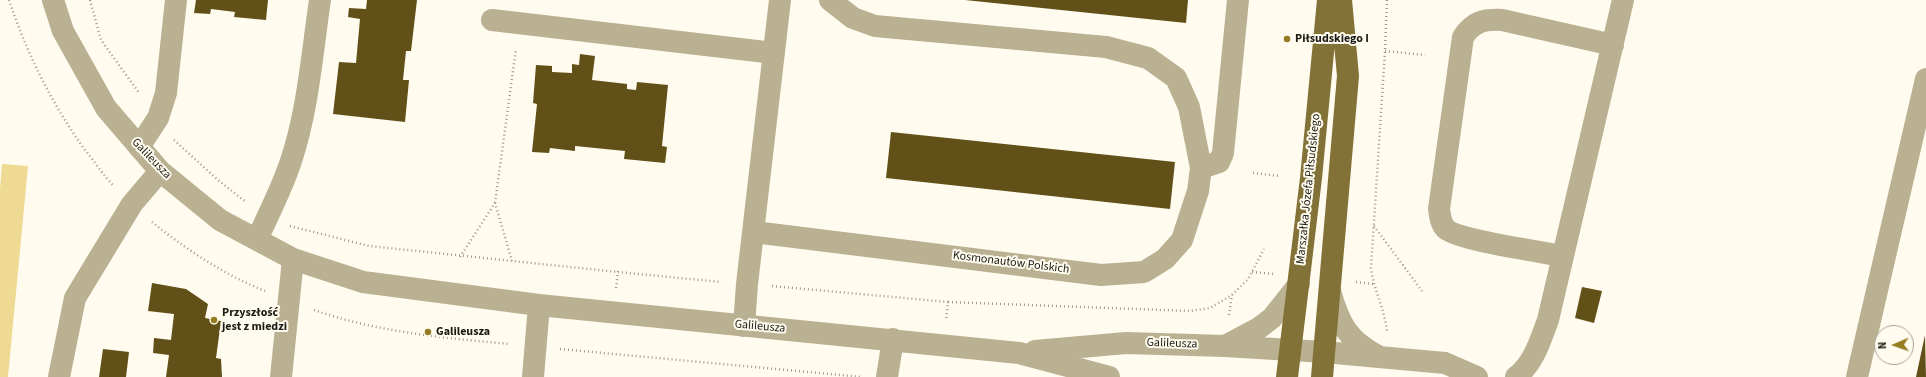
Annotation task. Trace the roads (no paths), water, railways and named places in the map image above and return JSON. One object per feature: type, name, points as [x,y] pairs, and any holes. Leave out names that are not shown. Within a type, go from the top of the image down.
[{"type":"main road","name":"Marszałka Józefa Piłsudskiego","points":[[1287,377],[1290,350],[1291,280],[1328,0]]},
{"type":"main road","points":[[1322,377],[1348,76],[1341,0]]},
{"type":"street","name":"Galileusza","points":[[53,0],[63,31],[106,108],[160,171],[220,220],[293,259],[363,282],[539,305],[744,326],[893,339],[1019,353],[1109,377]]},
{"type":"street","points":[[139,147],[158,118],[166,93],[176,0]]},
{"type":"street","points":[[257,239],[291,162],[300,132],[308,90],[320,0]]},
{"type":"street","points":[[744,326],[747,284],[780,0]]},
{"type":"street","name":"Kosmonautów Polskich","points":[[754,232],[1100,275],[1144,272],[1165,259],[1182,240],[1198,191],[1201,168],[1189,107],[1176,78],[1148,58],[1106,48],[875,26],[853,18],[830,0]]},
{"type":"street","points":[[1201,168],[1219,162],[1223,153],[1238,0]]},
{"type":"street","points":[[1516,377],[1524,371],[1536,353],[1548,320],[1623,0]]},
{"type":"street","points":[[1563,256],[1452,233],[1441,222],[1439,210],[1463,37],[1470,27],[1490,19],[1502,20],[1612,45]]},
{"type":"street","points":[[492,20],[774,53]]},
{"type":"street","points":[[1857,377],[1926,79]]},
{"type":"street","points":[[59,377],[75,298],[132,204],[160,171]]},
{"type":"street","points":[[281,377],[293,259]]},
{"type":"street","points":[[1225,346],[1259,328],[1272,318],[1291,280]]},
{"type":"street","points":[[1330,291],[1337,316],[1342,326],[1365,350],[1384,348]]},
{"type":"street","points":[[533,377],[539,305]]},
{"type":"street","points":[[887,377],[893,339]]},
{"type":"street","name":"Galileusza","points":[[1019,353],[1126,343],[1225,346],[1324,352],[1384,348],[1445,363],[1478,377]]},
{"type":"place","name":"Piłsudskiego I","points":[[1287,39]]},
{"type":"place","name":"Przyszłość jest z miedzi","points":[[214,320]]},
{"type":"place","name":"Galileusza","points":[[428,332]]}]
